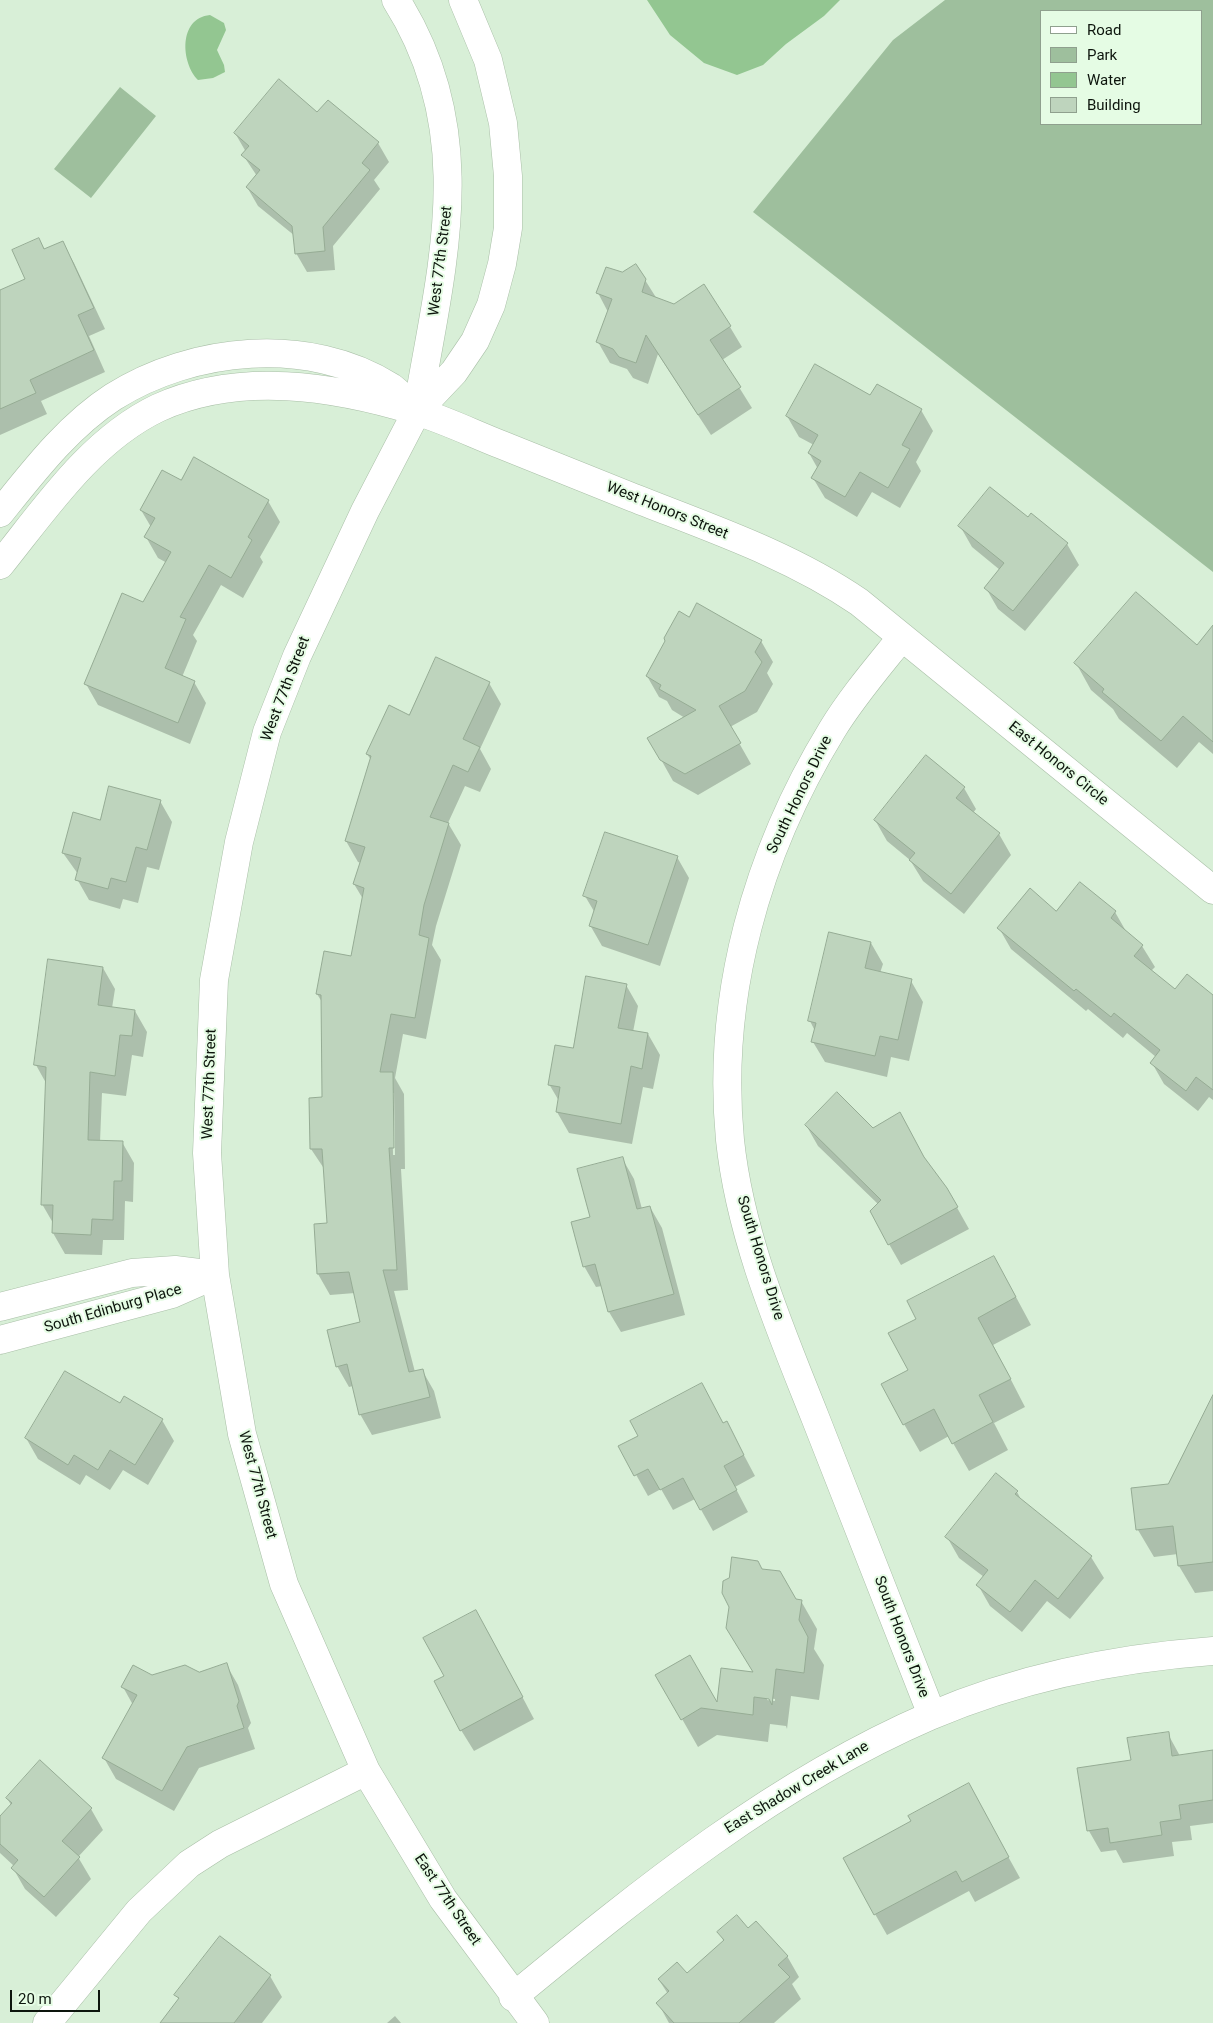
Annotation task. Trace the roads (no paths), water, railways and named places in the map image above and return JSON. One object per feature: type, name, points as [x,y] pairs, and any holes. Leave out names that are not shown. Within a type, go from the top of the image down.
[{"type":"street","name":"West 77th Street","points":[[396,0],[421,49],[435,92],[446,140],[449,190],[447,232],[442,272],[417,411]]},
{"type":"street","name":"West 77th Street","points":[[366,1771],[284,1584],[242,1434],[215,1275],[207,1153],[214,980],[239,842],[267,732],[297,656],[365,511],[417,411],[454,372],[475,341],[490,305],[502,264],[508,228],[508,176],[503,123],[488,60],[463,0]]},
{"type":"street","points":[[0,514],[62,441],[112,398],[144,379],[200,361],[222,356],[265,353],[312,357],[352,369],[391,388],[417,411]]},
{"type":"street","points":[[0,565],[85,463],[130,425],[158,408],[228,388],[266,385],[306,388],[348,395],[417,411]]},
{"type":"street","name":"West Honors Street","points":[[417,411],[802,568],[832,583],[859,602],[902,638]]},
{"type":"street","name":"East Honors Circle","points":[[902,638],[1213,890]]},
{"type":"street","name":"South Honors Drive","points":[[902,638],[858,692],[833,728],[785,817],[763,871],[748,920],[736,978],[728,1070],[730,1140],[742,1213],[795,1366],[932,1715]]},
{"type":"street","name":"South Edinburg Place","points":[[0,1307],[132,1272],[175,1270],[215,1275]]},
{"type":"street","name":"South Edinburg Place","points":[[0,1340],[164,1297],[215,1275]]},
{"type":"street","name":"East Shadow Creek Lane","points":[[514,1997],[587,1936],[714,1839],[829,1766],[877,1740],[932,1715],[1009,1688],[1080,1669],[1156,1655],[1213,1650]]},
{"type":"street","points":[[48,2023],[139,1911],[189,1864],[220,1844],[366,1771]]},
{"type":"street","name":"East 77th Street","points":[[366,1771],[443,1899],[535,2023]]},
{"type":"water","points":[[647,0],[840,0],[824,16],[786,44],[763,65],[737,75],[704,63],[670,35]]},
{"type":"water","points":[[210,15],[224,23],[226,30],[217,50],[225,72],[213,78],[198,80],[188,63],[186,42],[192,24],[200,18]]}]
